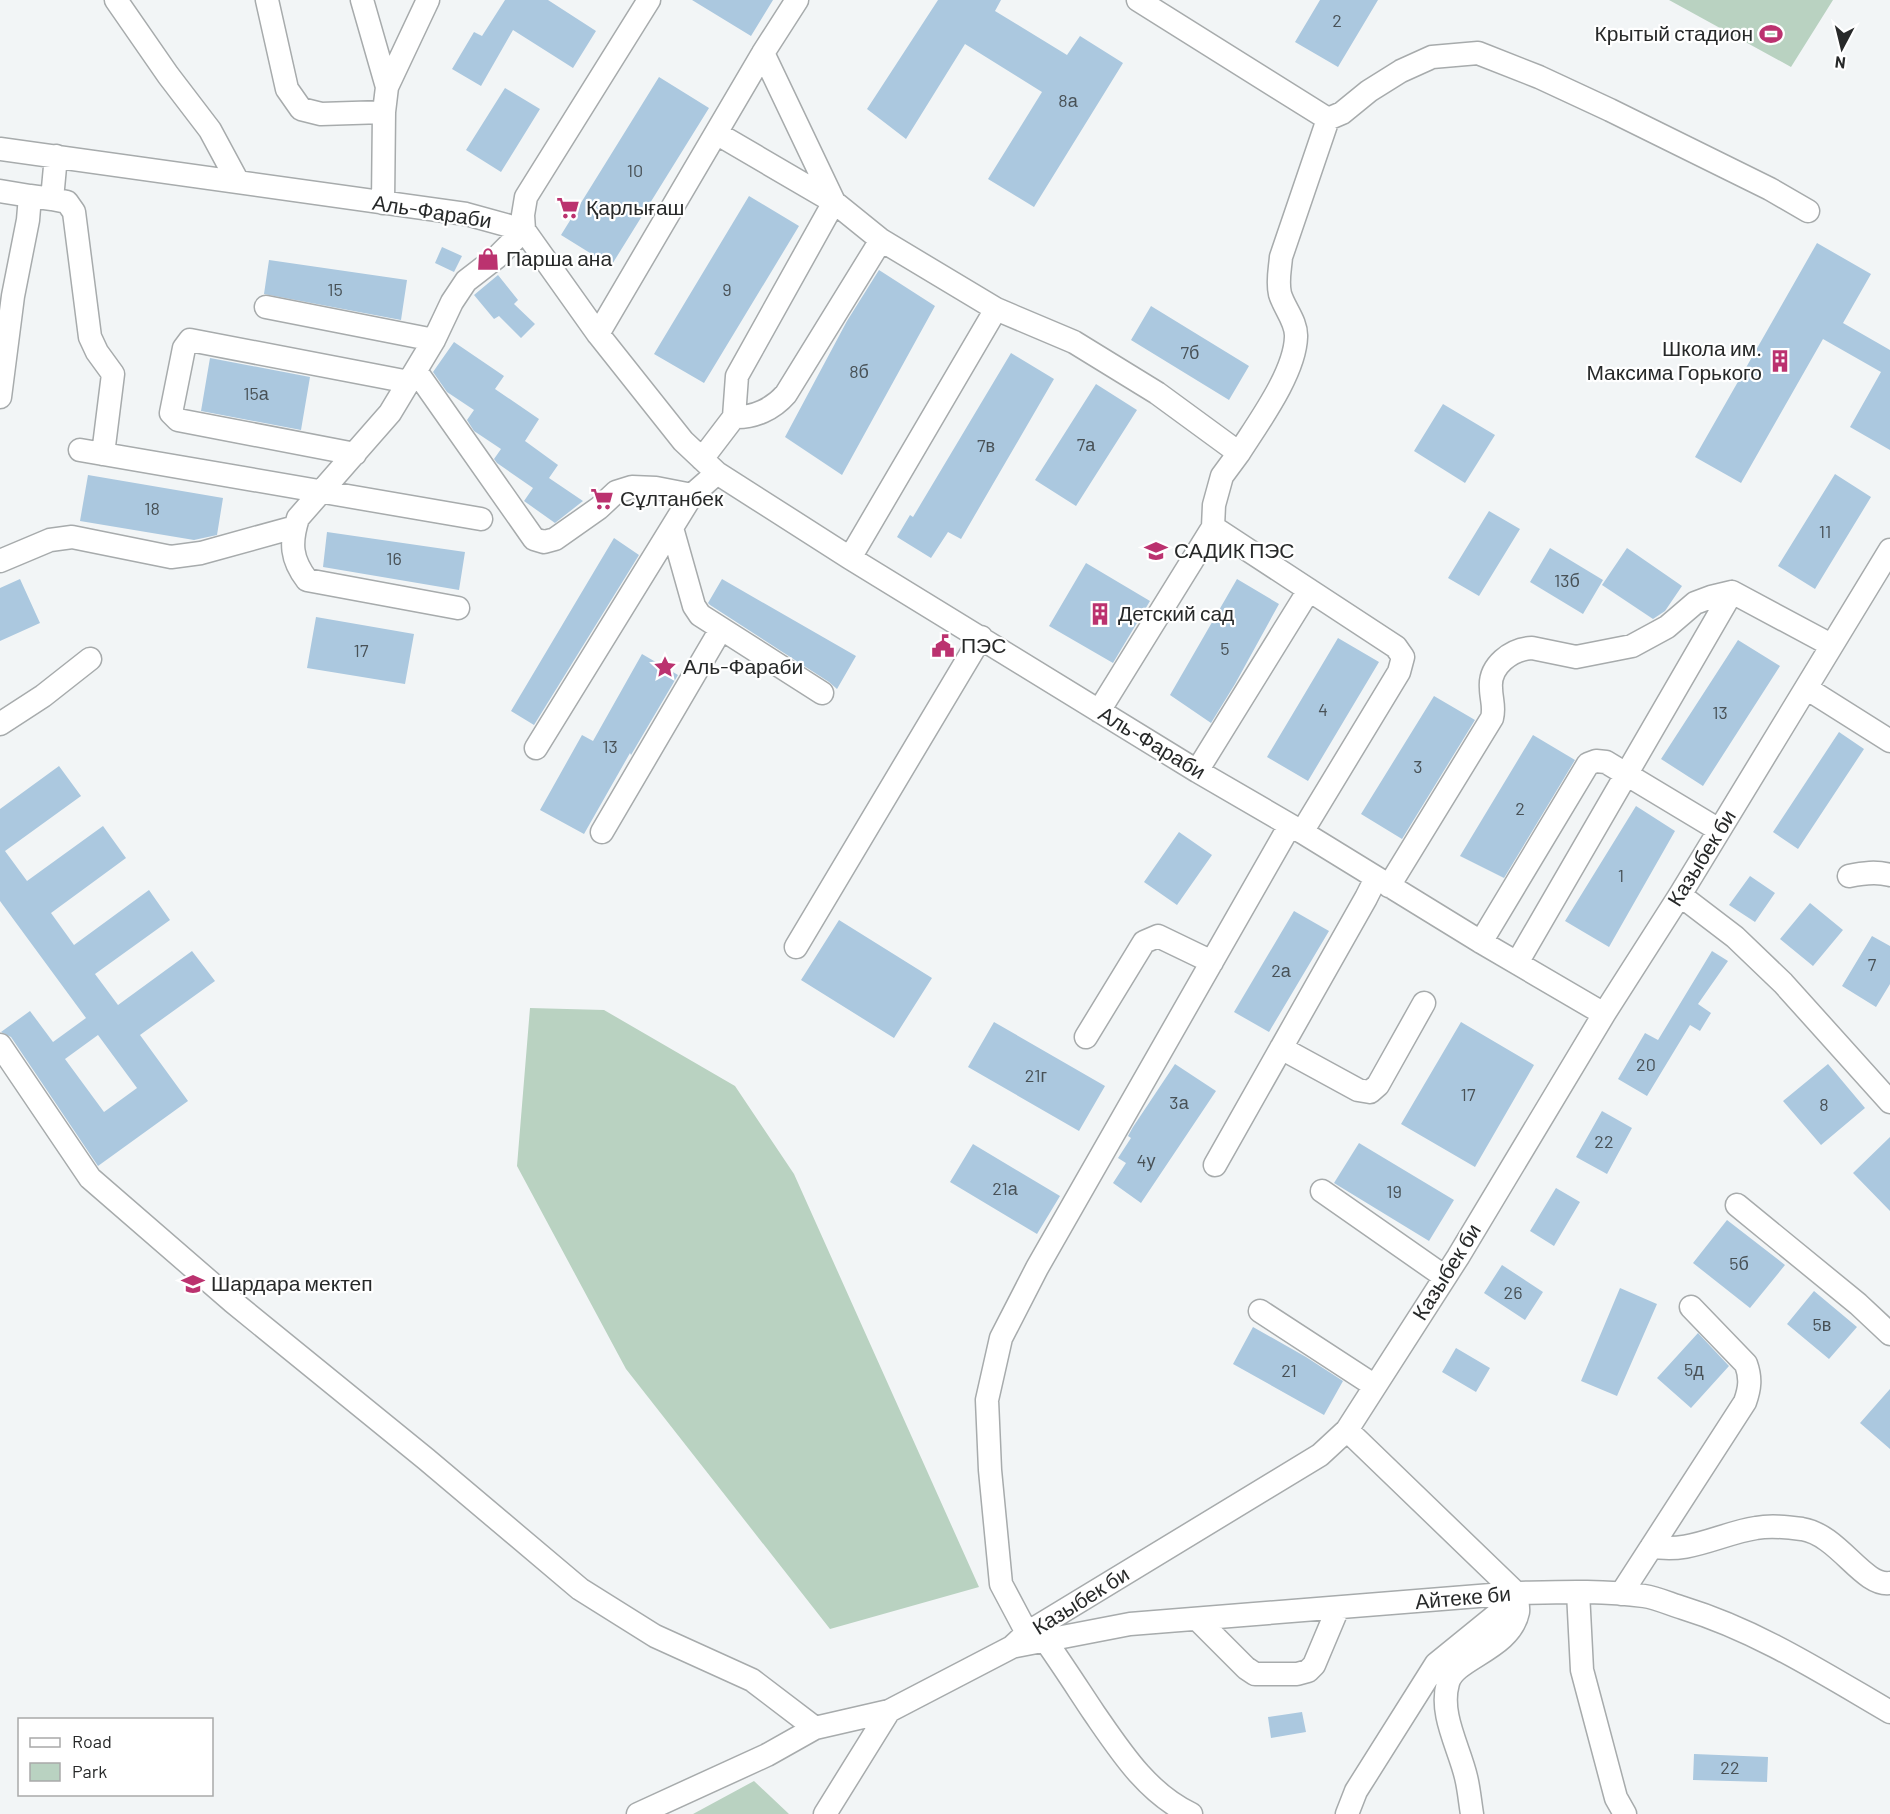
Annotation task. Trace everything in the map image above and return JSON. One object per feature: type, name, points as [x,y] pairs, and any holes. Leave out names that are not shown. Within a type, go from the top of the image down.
[{"type":"street","points":[[116,0],[168,75],[210,130],[238,182]]},
{"type":"street","points":[[267,0],[286,88],[301,109],[321,114],[384,112]]},
{"type":"street","points":[[362,0],[387,87]]},
{"type":"street","points":[[384,203],[384,112],[387,87],[428,0]]},
{"type":"street","points":[[458,608],[307,580],[296,565],[292,549],[295,527],[298,518],[390,413],[466,281],[497,257],[524,230],[523,215],[526,197],[649,0]]},
{"type":"street","points":[[598,334],[763,53],[797,0]]},
{"type":"street","points":[[1138,0],[1328,119]]},
{"type":"street","points":[[763,53],[834,202]]},
{"type":"street","points":[[1099,711],[1213,528],[1214,505],[1222,476],[1274,399],[1291,361],[1296,336],[1281,296],[1278,280],[1281,257],[1328,119],[1342,113],[1369,91],[1401,71],[1432,57],[1478,53],[1539,77],[1770,189],[1808,211]]},
{"type":"street","points":[[716,133],[834,202],[881,240],[996,309],[1074,342],[1157,393],[1239,453]]},
{"type":"street","name":"Аль-Фараби","points":[[0,149],[466,214],[524,230],[598,334],[683,441],[710,466],[850,558],[1099,711],[1296,828],[1480,942],[1604,1014]]},
{"type":"street","points":[[0,397],[4,346],[28,220],[41,197],[56,156]]},
{"type":"street","points":[[0,191],[67,202],[74,212],[90,338],[113,374],[103,454]]},
{"type":"street","points":[[536,748],[710,466],[734,417],[737,376],[834,202]]},
{"type":"street","points":[[734,417],[745,418],[776,406],[786,394],[881,240]]},
{"type":"street","points":[[266,307],[434,340]]},
{"type":"street","points":[[850,558],[996,309]]},
{"type":"street","points":[[355,454],[178,420],[171,412],[184,348],[190,340],[412,376],[534,539],[544,542],[555,539],[600,507],[616,492],[632,487],[656,488],[692,495]]},
{"type":"street","points":[[80,450],[481,519]]},
{"type":"street","points":[[0,561],[50,540],[72,537],[171,557],[201,553],[295,527]]},
{"type":"street","points":[[672,528],[694,606],[700,615],[822,693]]},
{"type":"street","points":[[1191,1814],[1178,1808],[1156,1790],[1127,1761],[1028,1640],[1001,1584],[990,1470],[987,1400],[1000,1338],[1037,1268],[1212,962],[1296,828],[1399,672],[1403,657],[1396,647],[1213,528]]},
{"type":"street","name":"Казыбек би","points":[[638,1814],[767,1755],[814,1728],[889,1711],[1028,1640],[1320,1455],[1347,1430],[1445,1277],[1890,550]]},
{"type":"street","points":[[1197,771],[1309,591]]},
{"type":"street","points":[[1516,963],[1732,592]]},
{"type":"street","points":[[1215,1165],[1366,898],[1382,882],[1492,718],[1494,710],[1491,678],[1509,654],[1532,648],[1576,657],[1632,646],[1667,627],[1695,603],[1732,592],[1831,645]]},
{"type":"street","points":[[602,832],[721,629]]},
{"type":"street","points":[[796,947],[981,637]]},
{"type":"street","points":[[0,724],[43,696],[90,659]]},
{"type":"street","points":[[1806,688],[1890,741]]},
{"type":"street","points":[[1480,942],[1588,764],[1596,761],[1606,762],[1719,830]]},
{"type":"street","points":[[1849,876],[1868,872],[1890,875]]},
{"type":"street","points":[[1680,894],[1735,937],[1783,983],[1890,1102]]},
{"type":"street","points":[[1086,1037],[1144,942],[1150,938],[1158,936],[1212,962]]},
{"type":"street","points":[[1281,1048],[1358,1090],[1370,1092],[1378,1085],[1424,1003]]},
{"type":"street","points":[[0,1045],[90,1178],[232,1302],[426,1459],[580,1589],[655,1636],[752,1680],[814,1728]]},
{"type":"street","points":[[1322,1191],[1445,1277]]},
{"type":"street","points":[[1737,1205],[1858,1304],[1890,1334]]},
{"type":"street","points":[[1621,1594],[1745,1402],[1750,1388],[1746,1364],[1691,1307]]},
{"type":"street","points":[[1260,1311],[1375,1386]]},
{"type":"street","points":[[1347,1430],[1516,1596],[1518,1612],[1507,1634],[1487,1651],[1461,1666],[1448,1680],[1445,1704],[1466,1777],[1472,1814]]},
{"type":"street","points":[[1652,1546],[1673,1550],[1756,1528],[1783,1526],[1806,1530],[1824,1537],[1875,1582],[1890,1583]]},
{"type":"street","points":[[1578,1592],[1582,1670],[1616,1798],[1625,1814]]},
{"type":"street","name":"Айтеке би","points":[[1028,1640],[1130,1624],[1338,1608],[1578,1592],[1646,1596],[1714,1617],[1771,1643],[1890,1712]]},
{"type":"street","points":[[1347,1814],[1356,1791],[1436,1664],[1516,1596]]},
{"type":"street","points":[[1197,1619],[1246,1668],[1255,1674],[1297,1674],[1308,1671],[1314,1665],[1338,1608]]},
{"type":"street","points":[[825,1814],[889,1711]]},
{"type":"green space","name":"Крытый стадион","points":[[1669,0],[1833,0],[1791,67]]},
{"type":"green space","points":[[530,1008],[604,1010],[735,1086],[794,1174],[979,1587],[830,1629],[626,1369],[517,1166]]},
{"type":"green space","points":[[754,1781],[789,1814],[693,1814]]},
{"type":"building","points":[[505,0],[548,0],[596,31],[573,68],[513,30],[481,86],[452,69],[474,32],[482,36]]},
{"type":"building","points":[[692,0],[773,0],[751,36]]},
{"type":"building","points":[[938,0],[1001,0],[995,11],[1067,55],[1080,36],[1123,63],[1034,207],[988,179],[1042,92],[965,44],[906,139],[867,109]]},
{"type":"building","points":[[1320,0],[1378,0],[1338,67],[1295,42]]},
{"type":"building","points":[[659,77],[709,108],[611,266],[561,235]]},
{"type":"building","points":[[505,88],[540,109],[501,172],[466,150]]},
{"type":"building","points":[[749,196],[799,226],[704,383],[654,354]]},
{"type":"building","name":"Школа им. Максима Горького","points":[[1817,243],[1871,274],[1843,323],[1890,350],[1890,450],[1850,427],[1881,372],[1823,339],[1741,483],[1695,457]]},
{"type":"building","points":[[442,247],[462,256],[454,272],[435,263]]},
{"type":"building","points":[[269,260],[407,280],[401,320],[264,294]]},
{"type":"building","points":[[879,270],[935,306],[842,475],[785,437],[847,321]]},
{"type":"building","points":[[498,275],[518,300],[514,304],[535,324],[521,338],[499,316],[494,319],[474,295]]},
{"type":"building","points":[[1151,306],[1249,366],[1229,400],[1131,340]]},
{"type":"building","points":[[454,342],[504,376],[495,389],[539,419],[525,441],[558,465],[549,478],[583,501],[555,523],[524,501],[533,488],[497,463],[494,459],[501,449],[474,431],[467,420],[474,410],[447,392],[433,372]]},
{"type":"building","points":[[1011,353],[1054,379],[961,539],[948,532],[931,558],[897,537],[910,515],[913,517]]},
{"type":"building","points":[[210,358],[310,377],[301,430],[201,411]]},
{"type":"building","points":[[1096,384],[1137,410],[1076,506],[1035,480]]},
{"type":"building","points":[[1443,404],[1495,435],[1465,483],[1414,451]]},
{"type":"building","points":[[1835,474],[1871,497],[1815,589],[1778,566]]},
{"type":"building","points":[[88,475],[223,498],[217,535],[194,540],[80,521]]},
{"type":"building","points":[[1489,511],[1520,529],[1479,596],[1448,578]]},
{"type":"building","points":[[327,532],[465,552],[459,590],[323,567]]},
{"type":"building","points":[[614,538],[639,555],[534,725],[511,711]]},
{"type":"building","points":[[1550,548],[1603,580],[1583,614],[1530,582]]},
{"type":"building","points":[[1627,548],[1682,586],[1665,611],[1653,619],[1602,585]]},
{"type":"building","name":"Детский сад","points":[[1086,563],[1150,601],[1113,663],[1049,626]]},
{"type":"building","points":[[20,579],[40,623],[0,641],[0,588]]},
{"type":"building","points":[[722,579],[856,656],[837,689],[710,605],[708,603]]},
{"type":"building","points":[[1237,579],[1279,604],[1211,723],[1170,695]]},
{"type":"building","points":[[316,617],[414,634],[405,684],[307,668]]},
{"type":"building","points":[[1338,638],[1379,662],[1308,781],[1267,757]]},
{"type":"building","points":[[1738,640],[1780,666],[1703,786],[1661,759]]},
{"type":"building","points":[[642,654],[678,675],[584,834],[540,810],[582,735],[593,741]]},
{"type":"building","points":[[1434,696],[1475,720],[1402,839],[1361,814]]},
{"type":"building","points":[[1839,732],[1864,749],[1798,849],[1773,832]]},
{"type":"building","points":[[1533,735],[1575,760],[1504,878],[1460,856]]},
{"type":"building","points":[[59,766],[81,796],[5,851],[27,881],[103,826],[126,858],[51,913],[74,945],[149,890],[170,920],[95,974],[118,1005],[192,951],[215,981],[140,1035],[188,1101],[98,1166],[11,1037],[1,1032],[30,1011],[53,1042],[86,1018],[0,901],[0,809]],"holes":[[[98,1035],[137,1088],[104,1112],[65,1059]]]},
{"type":"building","points":[[1636,806],[1675,831],[1609,947],[1565,921]]},
{"type":"building","points":[[1179,832],[1212,855],[1177,905],[1144,882]]},
{"type":"building","points":[[1750,876],[1775,893],[1755,922],[1729,905]]},
{"type":"building","points":[[1810,903],[1843,930],[1813,966],[1780,939]]},
{"type":"building","points":[[1294,911],[1329,931],[1269,1032],[1234,1012]]},
{"type":"building","points":[[839,920],[932,978],[894,1038],[801,980]]},
{"type":"building","points":[[1872,936],[1890,946],[1890,984],[1876,1007],[1842,986]]},
{"type":"building","points":[[1712,951],[1728,961],[1698,1004],[1711,1013],[1700,1031],[1690,1025],[1647,1096],[1618,1079],[1645,1033],[1658,1040]]},
{"type":"building","points":[[994,1022],[1105,1086],[1079,1131],[968,1067]]},
{"type":"building","points":[[1461,1022],[1534,1065],[1475,1167],[1401,1124]]},
{"type":"building","points":[[1175,1064],[1216,1091],[1141,1203],[1113,1183],[1126,1163],[1118,1158],[1131,1138],[1128,1136],[1133,1127]]},
{"type":"building","points":[[1828,1064],[1865,1108],[1821,1145],[1783,1101]]},
{"type":"building","points":[[1602,1111],[1632,1128],[1607,1174],[1576,1157]]},
{"type":"building","points":[[1890,1137],[1890,1211],[1853,1173]]},
{"type":"building","points":[[1359,1143],[1454,1200],[1429,1241],[1334,1183]]},
{"type":"building","points":[[973,1144],[1060,1196],[1037,1234],[950,1182]]},
{"type":"building","points":[[1556,1188],[1580,1202],[1554,1246],[1530,1231]]},
{"type":"building","points":[[1727,1220],[1785,1265],[1750,1308],[1693,1263]]},
{"type":"building","points":[[1502,1265],[1543,1292],[1525,1320],[1484,1293]]},
{"type":"building","points":[[1620,1288],[1657,1304],[1617,1396],[1581,1381]]},
{"type":"building","points":[[1814,1291],[1857,1327],[1829,1359],[1787,1324]]},
{"type":"building","points":[[1253,1327],[1343,1381],[1324,1415],[1233,1364]]},
{"type":"building","points":[[1698,1333],[1729,1366],[1691,1408],[1657,1378]]},
{"type":"building","points":[[1456,1348],[1490,1368],[1476,1392],[1442,1372]]},
{"type":"building","points":[[1890,1389],[1890,1449],[1860,1423]]},
{"type":"building","points":[[1302,1712],[1306,1732],[1271,1738],[1268,1717]]},
{"type":"building","points":[[1694,1754],[1768,1757],[1767,1782],[1693,1780]]},
{"type":"place","name":"Крытый стадион","points":[[1771,34]]},
{"type":"place","name":"Қарлығаш","points":[[568,208]]},
{"type":"place","name":"Парша ана","points":[[488,259]]},
{"type":"place","name":"Школа им. Максима Горького","points":[[1780,361]]},
{"type":"place","name":"Сұлтанбек","points":[[602,499]]},
{"type":"place","name":"САДИК ПЭС","points":[[1156,551]]},
{"type":"place","name":"Детский сад","points":[[1100,614]]},
{"type":"place","name":"ПЭС","points":[[943,646]]},
{"type":"place","name":"Аль-Фараби","points":[[665,667]]},
{"type":"place","name":"Шардара мектеп","points":[[193,1284]]}]
